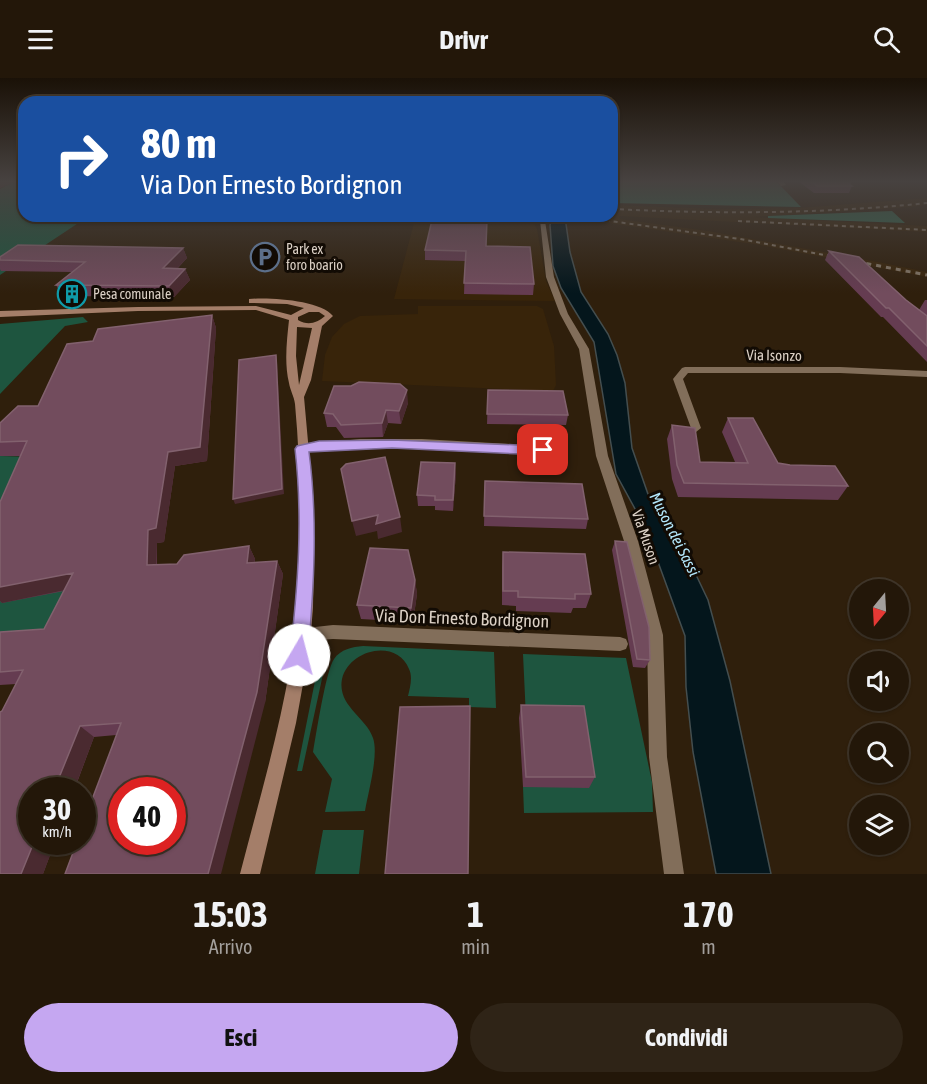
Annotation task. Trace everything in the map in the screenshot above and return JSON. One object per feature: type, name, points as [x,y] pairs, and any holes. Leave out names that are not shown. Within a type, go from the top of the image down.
[{"type":"street","name":"Via Muson","points":[[542,222],[550,277],[564,314],[584,349],[602,456],[631,541],[655,635],[658,757],[674,874]]},
{"type":"street","points":[[187,308],[218,304],[225,300]]},
{"type":"street","points":[[225,300],[227,304],[265,306],[302,326],[318,325]]},
{"type":"street","points":[[35,312],[100,304],[225,300],[286,302],[305,305],[326,312],[329,316],[318,325],[310,350],[304,390],[299,397]]},
{"type":"street","points":[[0,314],[187,308],[271,310]]},
{"type":"street","points":[[250,874],[292,696],[302,634],[307,572],[306,483],[299,397],[293,381],[290,337],[293,320],[301,311],[315,309]]},
{"type":"street","name":"Via Isonzo","points":[[696,428],[678,379],[686,370],[840,370],[927,374]]},
{"type":"street","points":[[302,449],[319,446],[388,444],[543,450]]},
{"type":"street","name":"Via Don Ernesto Bordignon","points":[[302,634],[333,632],[620,644]]},
{"type":"shaded area","points":[[619,218],[708,231],[927,272],[927,277],[760,245],[601,222],[618,222]]},
{"type":"shaded area","points":[[661,218],[775,218],[927,226],[927,232]]},
{"type":"shaded area","points":[[414,222],[533,222],[537,229],[546,281],[555,301],[394,299]]},
{"type":"shaded area","points":[[418,306],[537,306],[543,309],[554,346],[556,385],[553,391],[322,381],[325,355],[332,337],[344,324],[360,316],[418,314]]},
{"type":"green space","points":[[0,218],[18,218],[18,222],[80,222],[0,275]]},
{"type":"green space","points":[[772,218],[900,218],[905,223]]},
{"type":"green space","points":[[83,317],[88,322],[65,326],[0,394],[0,324]]},
{"type":"green space","points":[[0,456],[37,457],[0,546]]},
{"type":"green space","points":[[0,575],[85,586],[58,641],[0,645]]},
{"type":"green space","points":[[363,646],[494,652],[496,708],[469,707],[469,698],[408,696],[411,675],[403,659],[394,653],[384,651],[363,654],[346,669],[342,679],[342,688],[348,704],[369,731],[375,745],[374,764],[365,811],[325,812],[332,779],[313,752],[325,689],[334,659],[347,649]]},
{"type":"green space","points":[[324,649],[328,651],[302,771],[297,771],[321,651]]},
{"type":"green space","points":[[523,654],[626,658],[652,782],[653,812],[524,813],[523,787],[589,787],[526,718]]},
{"type":"green space","points":[[323,830],[364,830],[359,874],[315,874]]},
{"type":"water","name":"Muson dei Sassi","points":[[551,222],[566,222],[570,252],[581,292],[608,334],[617,355],[625,383],[632,448],[649,497],[667,514],[708,600],[730,681],[771,874],[716,874],[693,752],[686,687],[685,636],[646,529],[616,474],[594,342],[561,288],[553,266]]},
{"type":"building","points":[[432,222],[487,222],[486,246],[530,247],[534,284],[464,283],[466,251],[425,250]]},
{"type":"building","points":[[18,245],[183,248],[163,268],[185,269],[169,286],[56,285],[85,262],[0,260],[0,257]]},
{"type":"building","points":[[829,251],[859,257],[927,316],[927,346],[889,308],[886,308]]},
{"type":"building","points":[[212,315],[200,447],[168,452],[156,528],[148,530],[147,565],[177,564],[184,555],[249,546],[247,563],[277,561],[257,692],[208,874],[65,874],[72,855],[96,855],[96,789],[121,723],[80,726],[59,777],[18,777],[18,855],[29,855],[21,874],[0,874],[0,712],[23,670],[0,672],[0,632],[44,629],[73,573],[0,587],[0,502],[27,441],[0,442],[0,423],[18,406],[38,406],[67,344],[93,341],[98,329]]},
{"type":"building","points":[[276,355],[282,489],[233,499],[239,360]]},
{"type":"building","points":[[359,382],[400,384],[407,390],[399,411],[386,410],[382,423],[341,425],[333,414],[324,413],[334,386],[351,386]]},
{"type":"building","points":[[488,390],[563,391],[568,415],[487,414]]},
{"type":"building","points":[[728,418],[753,418],[778,463],[835,466],[848,486],[684,483],[677,465],[672,425],[695,428],[700,462],[748,463]]},
{"type":"building","points":[[385,457],[400,517],[376,524],[378,515],[352,521],[341,469],[346,464]]},
{"type":"building","points":[[421,462],[455,463],[453,500],[435,500],[435,496],[417,495]]},
{"type":"building","points":[[485,481],[582,484],[588,519],[484,516]]},
{"type":"building","points":[[615,541],[627,542],[649,627],[650,660],[637,659]]},
{"type":"building","points":[[370,548],[408,550],[415,580],[411,608],[357,605]]},
{"type":"building","points":[[503,552],[585,554],[591,594],[575,594],[575,599],[518,597],[518,591],[503,591]]},
{"type":"building","points":[[521,705],[584,706],[595,777],[526,777]]},
{"type":"building","points":[[470,706],[468,874],[385,874],[400,707]]},
{"type":"railway","points":[[738,221],[927,230]]},
{"type":"railway","points":[[617,222],[740,239],[835,257]]},
{"type":"railway","points":[[827,256],[927,275]]},
{"type":"place","name":"Park ex foro boario","points":[[265,257]]},
{"type":"place","name":"Pesa comunale","points":[[72,294]]},
{"type":"route","points":[[299,655],[307,572],[306,483],[302,449],[353,444],[411,444],[543,450]]}]
